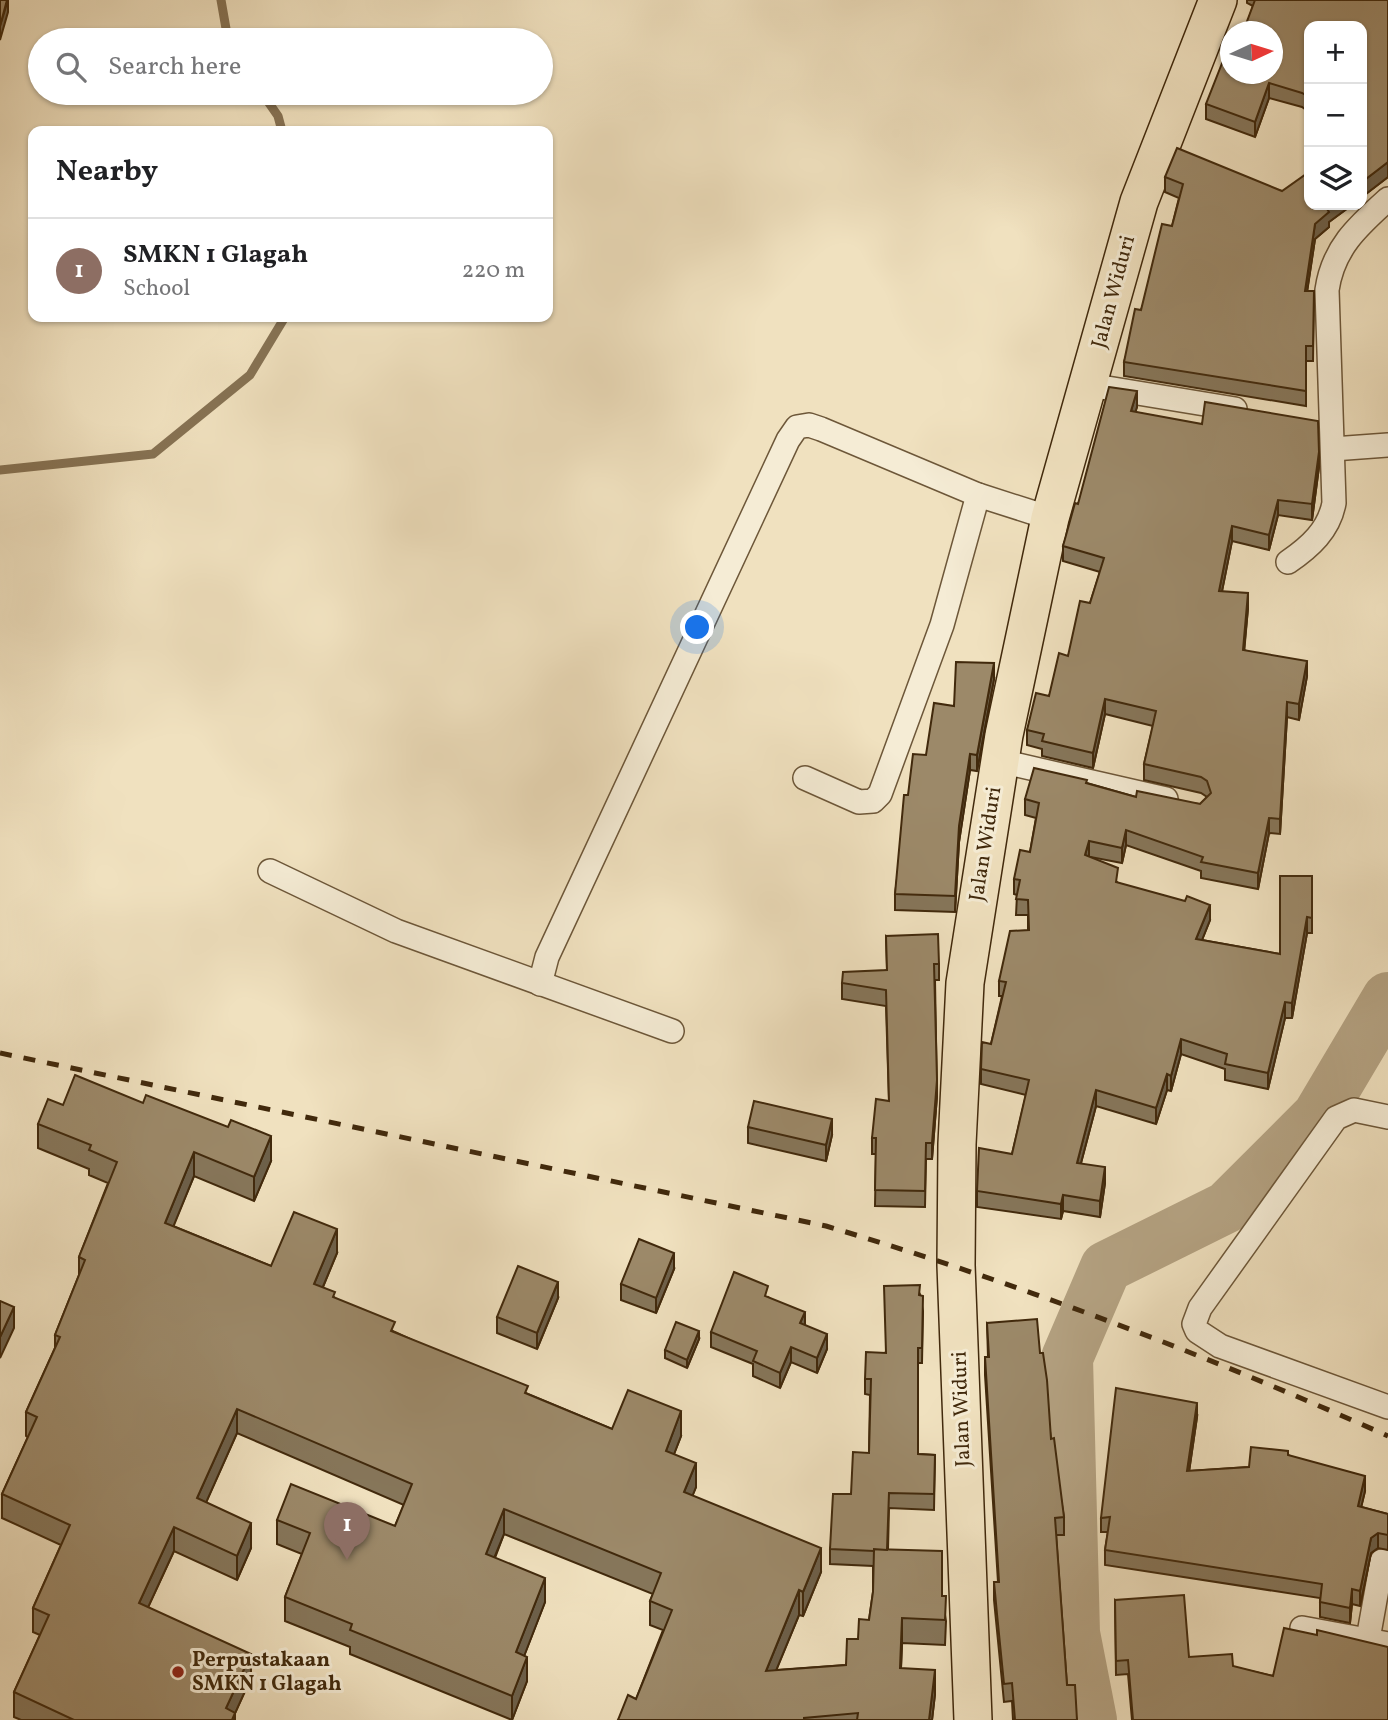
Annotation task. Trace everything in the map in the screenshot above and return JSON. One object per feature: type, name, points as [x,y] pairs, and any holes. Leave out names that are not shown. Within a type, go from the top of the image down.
[{"type":"main road","name":"Jalan Widuri","points":[[973,1720],[956,1265],[957,1144],[964,983],[1039,514],[1090,385],[1139,202],[1218,0]]},
{"type":"street","points":[[1288,562],[1304,551],[1331,521],[1334,503],[1327,290],[1330,270],[1338,250],[1354,230],[1388,198]]},
{"type":"street","points":[[1090,385],[1259,413]]},
{"type":"street","points":[[1308,420],[1332,424]]},
{"type":"street","points":[[540,984],[547,957],[788,440],[797,427],[809,425],[821,429],[983,496],[1039,514]]},
{"type":"street","points":[[1333,449],[1388,445]]},
{"type":"street","points":[[805,778],[859,802],[873,801],[880,794],[942,625],[983,496]]},
{"type":"street","points":[[1000,761],[1184,803]]},
{"type":"street","points":[[270,872],[396,931],[672,1031]]},
{"type":"street","points":[[1388,1116],[1354,1110],[1336,1118],[1200,1308],[1194,1324],[1198,1331],[1220,1346],[1388,1407]]},
{"type":"street","points":[[1302,1628],[1378,1641],[1382,1561]]},
{"type":"building","points":[[0,0],[7,0],[0,26]]},
{"type":"building","points":[[1255,0],[1388,0],[1388,162],[1367,178],[1367,21],[1304,21],[1304,94],[1272,84],[1283,84],[1283,21],[1247,21]]},
{"type":"building","points":[[1220,68],[1220,84],[1269,84],[1255,122],[1206,104]]},
{"type":"building","points":[[1177,148],[1282,191],[1304,176],[1304,210],[1329,212],[1315,224],[1305,291],[1314,291],[1313,346],[1306,346],[1306,391],[1124,362],[1135,309],[1141,310],[1162,224],[1172,226],[1183,184],[1165,177]]},
{"type":"building","points":[[1109,387],[1137,391],[1131,411],[1202,424],[1205,402],[1318,421],[1319,452],[1312,504],[1278,500],[1269,535],[1232,526],[1219,591],[1248,593],[1243,650],[1307,661],[1299,704],[1287,702],[1280,819],[1269,818],[1258,873],[1201,862],[1203,857],[1126,830],[1122,848],[1089,841],[1085,855],[1118,868],[1116,882],[1185,901],[1187,896],[1210,905],[1196,939],[1280,954],[1280,876],[1312,876],[1312,918],[1307,917],[1292,1003],[1285,1002],[1268,1073],[1225,1064],[1227,1054],[1181,1039],[1171,1076],[1167,1074],[1156,1108],[1096,1090],[1077,1163],[1105,1167],[1100,1201],[1063,1195],[1061,1204],[977,1191],[979,1148],[1012,1154],[1029,1080],[981,1069],[982,1042],[991,1044],[1006,982],[999,981],[1010,931],[1029,930],[1028,900],[1016,899],[1020,880],[1014,879],[1020,850],[1030,852],[1039,803],[1025,799],[1034,768],[1087,780],[1086,783],[1136,797],[1137,791],[1200,804],[1211,793],[1207,781],[1201,777],[1144,764],[1156,711],[1105,699],[1093,753],[1042,741],[1044,734],[1027,730],[1036,693],[1049,696],[1059,653],[1068,656],[1080,601],[1090,603],[1104,558],[1063,546],[1075,503],[1078,504]]},
{"type":"building","points":[[956,662],[994,663],[977,755],[970,754],[959,826],[955,896],[895,894],[904,795],[908,795],[913,754],[926,755],[934,703],[954,706]]},
{"type":"building","points":[[938,934],[939,964],[934,964],[937,1080],[932,1143],[926,1143],[925,1191],[875,1190],[876,1138],[872,1138],[876,1099],[889,1101],[886,990],[842,983],[843,972],[887,970],[886,936]]},
{"type":"building","points":[[75,1075],[143,1103],[146,1095],[228,1127],[231,1120],[271,1136],[254,1177],[194,1152],[165,1223],[271,1266],[294,1212],[337,1229],[314,1284],[335,1292],[333,1297],[395,1322],[391,1331],[528,1386],[525,1393],[612,1429],[628,1390],[681,1411],[666,1451],[696,1463],[684,1492],[821,1548],[803,1592],[799,1590],[766,1671],[846,1665],[847,1639],[858,1639],[859,1619],[869,1620],[874,1549],[942,1551],[945,1620],[902,1618],[900,1668],[935,1670],[929,1720],[857,1720],[858,1713],[804,1720],[618,1720],[628,1695],[636,1699],[672,1610],[650,1601],[661,1573],[504,1509],[486,1554],[545,1578],[516,1652],[527,1657],[512,1696],[350,1630],[352,1624],[285,1597],[310,1533],[277,1520],[291,1484],[395,1526],[412,1484],[237,1409],[197,1498],[251,1523],[237,1556],[174,1527],[139,1603],[251,1654],[226,1708],[235,1713],[232,1720],[74,1720],[14,1692],[49,1615],[33,1608],[70,1525],[2,1494],[37,1417],[26,1412],[60,1337],[55,1335],[85,1260],[79,1257],[117,1162],[89,1150],[91,1145],[38,1124],[48,1099],[63,1105]]},
{"type":"building","points":[[754,1101],[832,1119],[826,1145],[748,1127]]},
{"type":"building","points":[[639,1239],[674,1253],[656,1298],[621,1284]]},
{"type":"building","points":[[518,1266],[558,1282],[537,1333],[497,1317]]},
{"type":"building","points":[[734,1272],[768,1286],[765,1296],[805,1312],[800,1323],[827,1334],[817,1358],[791,1347],[780,1373],[753,1361],[757,1351],[711,1332]]},
{"type":"building","points":[[920,1285],[919,1295],[923,1296],[922,1348],[918,1348],[918,1454],[935,1455],[934,1494],[889,1493],[887,1550],[830,1549],[833,1494],[851,1494],[853,1452],[869,1453],[871,1379],[865,1379],[866,1352],[886,1353],[884,1286]]},
{"type":"building","points":[[0,1301],[14,1307],[0,1337]]},
{"type":"building","points":[[1037,1319],[1040,1353],[1043,1353],[1047,1380],[1051,1439],[1054,1438],[1064,1517],[1055,1518],[1067,1685],[1075,1685],[1077,1720],[1015,1720],[1012,1683],[1004,1684],[997,1614],[994,1582],[999,1582],[985,1357],[989,1357],[987,1323]]},
{"type":"building","points":[[676,1322],[699,1331],[687,1360],[665,1350]]},
{"type":"building","points":[[1116,1388],[1197,1403],[1187,1471],[1249,1467],[1251,1447],[1288,1451],[1288,1455],[1365,1476],[1358,1506],[1388,1514],[1388,1535],[1378,1533],[1371,1538],[1360,1591],[1352,1589],[1350,1608],[1320,1602],[1322,1584],[1105,1550],[1110,1517],[1101,1518]]},
{"type":"building","points":[[1184,1595],[1189,1657],[1232,1654],[1233,1666],[1273,1676],[1284,1628],[1317,1635],[1317,1630],[1388,1647],[1388,1720],[1133,1720],[1128,1660],[1116,1661],[1115,1600]]},
{"type":"waterway","points":[[221,0],[226,28]]},
{"type":"waterway","points":[[270,105],[281,126]]},
{"type":"waterway","points":[[0,470],[153,454],[250,375],[282,322]]},
{"type":"waterway","points":[[1091,1720],[1074,1633],[1067,1358],[1106,1267],[1227,1207],[1318,1116],[1388,998]]},
{"type":"railway","points":[[0,1053],[826,1226],[969,1271],[1110,1322],[1250,1377],[1388,1436]]},
{"type":"place","name":"SMKN 1 Glagah","points":[[347,1560]]},
{"type":"place","name":"Perpustakaan SMKN 1 Glagah","points":[[178,1672]]}]
